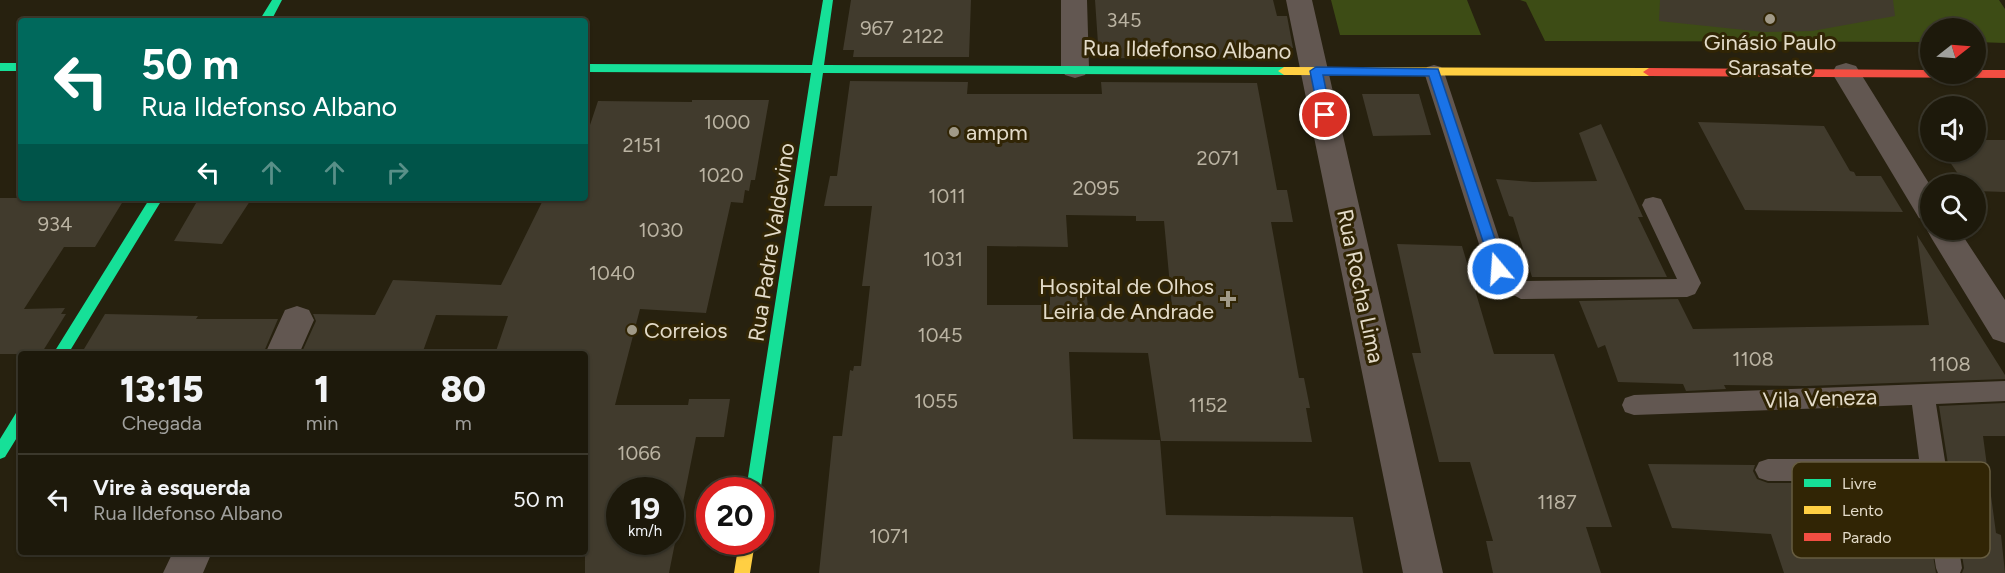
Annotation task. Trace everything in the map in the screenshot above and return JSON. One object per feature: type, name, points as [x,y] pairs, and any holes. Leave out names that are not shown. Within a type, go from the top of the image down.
[{"type":"street","points":[[267,18],[278,0]]},
{"type":"street","name":"Rua Padre Valdevino","points":[[756,477],[828,0]]},
{"type":"street","points":[[1074,0],[1075,69]]},
{"type":"street","name":"Rua Rocha Lima","points":[[1299,0],[1423,573]]},
{"type":"street","points":[[0,67],[18,67]]},
{"type":"street","name":"Rua Ildefonso Albano","points":[[588,68],[2005,74]]},
{"type":"street","points":[[1846,73],[1920,194]]},
{"type":"street","points":[[62,351],[155,201]]},
{"type":"street","points":[[1949,240],[2005,329]]},
{"type":"street","points":[[283,351],[297,320]]},
{"type":"street","points":[[0,452],[18,423]]},
{"type":"street","points":[[183,573],[191,555]]},
{"type":"street","points":[[742,573],[745,555]]},
{"type":"lane","points":[[1434,72],[1498,269],[1508,282],[1521,290],[1687,288],[1690,283],[1653,205]]},
{"type":"lane","name":"Vila Veneza","points":[[1634,405],[2005,391]]},
{"type":"lane","points":[[1922,394],[1933,462]]},
{"type":"lane","points":[[1768,470],[1792,470]]},
{"type":"lane","points":[[1947,558],[1949,568]]},
{"type":"green space","points":[[1331,0],[1467,0],[1481,35],[1340,35]]},
{"type":"green space","name":"Ginásio Paulo Sarasate","points":[[1520,0],[1999,0],[2005,9],[2005,43],[1986,42],[1986,18],[1920,18],[1920,42],[1545,41],[1526,2]]},
{"type":"building","points":[[851,0],[971,0],[969,57],[853,57],[854,50],[843,50]]},
{"type":"building","points":[[1095,0],[1273,0],[1277,16],[1287,16],[1293,48],[1286,48],[1287,51],[1251,51],[1252,59],[1099,58]]},
{"type":"building","points":[[1660,0],[1893,0],[1895,16],[1812,31],[1764,32],[1659,21]]},
{"type":"building","points":[[850,81],[968,82],[967,94],[1102,94],[1101,82],[1257,83],[1277,190],[1287,190],[1293,222],[1271,222],[1299,378],[1304,378],[1310,408],[1306,408],[1312,442],[1161,441],[1148,353],[1069,352],[1073,439],[1160,440],[1166,515],[1353,517],[1363,573],[819,573],[833,436],[842,436],[850,370],[853,371],[854,366],[861,366],[870,286],[862,286],[872,206],[824,206],[830,176],[837,176]],"holes":[[[1066,215],[1136,216],[1136,221],[1164,221],[1173,318],[1089,317],[1086,288],[1050,288],[1050,305],[987,305],[987,246],[1068,247]]]},
{"type":"building","points":[[1362,94],[1419,94],[1431,135],[1373,136]]},
{"type":"building","points":[[769,100],[755,180],[751,180],[749,191],[745,190],[743,203],[731,202],[706,313],[640,309],[615,405],[688,405],[689,399],[730,399],[724,437],[696,437],[684,497],[684,477],[606,477],[606,555],[673,555],[669,573],[585,573],[585,555],[588,555],[588,351],[496,351],[508,316],[436,315],[423,351],[302,351],[316,321],[313,314],[375,315],[393,280],[501,285],[543,201],[588,201],[588,131],[598,101]]},
{"type":"building","points":[[1698,122],[1824,126],[1850,171],[1856,176],[1881,176],[1903,212],[1745,210]]},
{"type":"building","points":[[1601,124],[1643,217],[1638,217],[1667,277],[1532,277],[1513,217],[1509,216],[1496,179],[1533,182],[1597,181],[1579,133]]},
{"type":"building","points":[[1986,140],[2005,140],[2005,192],[1986,191],[1986,174],[1958,174],[1950,162],[1986,162]]},
{"type":"building","points":[[0,198],[18,198],[18,201],[123,201],[95,247],[64,247],[24,309],[65,308],[61,314],[66,314],[43,351],[0,354]]},
{"type":"building","points":[[197,201],[250,201],[222,244],[174,241]]},
{"type":"building","points":[[1917,235],[2005,375],[2005,379],[1806,386],[1724,385],[1726,389],[1686,391],[1683,384],[1618,382],[1605,345],[1598,348],[1579,301],[1678,299],[1693,329],[1929,325]]},
{"type":"building","points":[[1397,244],[1462,246],[1494,354],[1554,354],[1612,527],[1586,527],[1601,573],[1493,573],[1486,541],[1493,541],[1470,462],[1439,462],[1412,353],[1421,353]]},
{"type":"building","points":[[105,314],[198,316],[196,319],[278,319],[264,351],[83,351]]},
{"type":"building","points":[[2005,403],[2005,436],[1983,436],[1986,462],[1948,462],[1939,406]]},
{"type":"building","points":[[1648,464],[1755,465],[1753,471],[1757,479],[1768,483],[1792,483],[1792,558],[1934,558],[1936,573],[1784,573],[1771,534],[1672,528]]},
{"type":"building","points":[[1990,488],[1996,533],[2001,535],[2005,573],[1962,573],[1964,568],[1962,558],[1990,558]]},
{"type":"traffic: fast","points":[[267,18],[277,0]]},
{"type":"traffic: fast","points":[[756,477],[828,0]]},
{"type":"traffic: fast","points":[[0,67],[18,67]]},
{"type":"traffic: fast","points":[[588,68],[1284,71]]},
{"type":"traffic: fast","points":[[62,351],[155,201]]},
{"type":"traffic: fast","points":[[0,452],[18,423]]},
{"type":"traffic: slow","points":[[1284,71],[1649,72]]},
{"type":"traffic: slow","points":[[742,573],[745,555]]},
{"type":"traffic: jam","points":[[1649,72],[2005,74]]},
{"type":"place","name":"Ginásio Paulo Sarasate","points":[[1770,19]]},
{"type":"place","name":"ampm","points":[[954,132]]},
{"type":"place","name":"Hospital de Olhos Leiria de Andrade","points":[[1228,299]]},
{"type":"place","name":"Correios","points":[[632,330]]},
{"type":"route","points":[[1325,115],[1316,71],[1434,72],[1498,269]]}]
